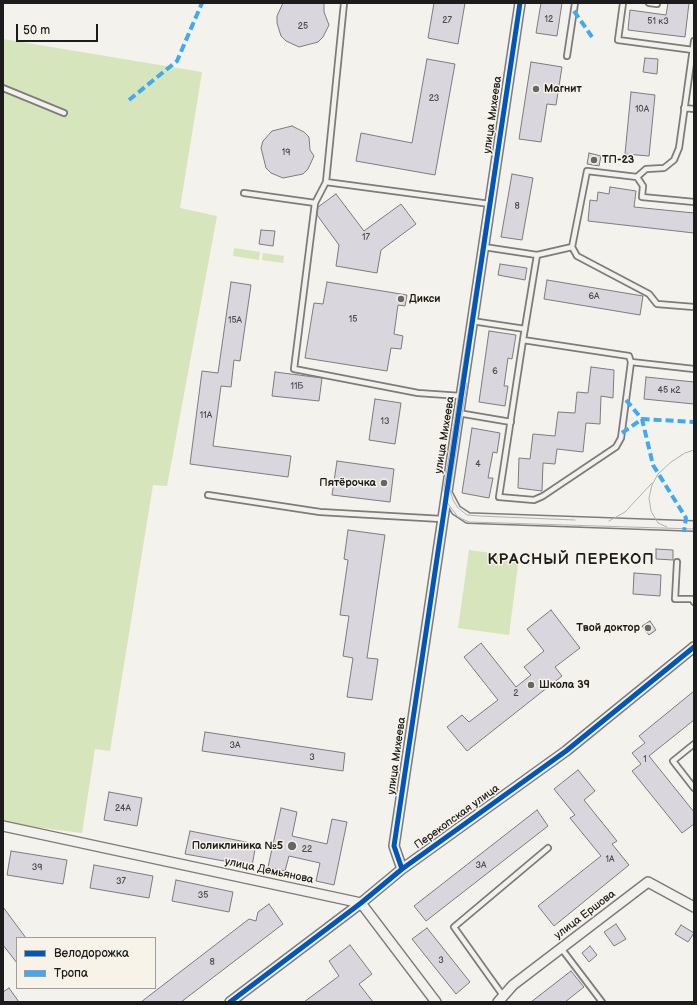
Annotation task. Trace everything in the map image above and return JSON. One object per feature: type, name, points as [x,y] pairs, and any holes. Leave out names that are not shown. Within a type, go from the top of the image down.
[{"type":"street","name":"улица Михеева","points":[[402,869],[394,846],[520,3]]},
{"type":"street","points":[[446,490],[452,505],[458,512],[468,518],[694,526]]},
{"type":"street","name":"Перекопская улица","points":[[230,1002],[362,903],[402,869],[566,751],[694,647]]},
{"type":"street","name":"улица Демьянова","points":[[3,826],[362,903]]},
{"type":"street","name":"улица Ершова","points":[[501,999],[513,985],[648,882],[694,907]]},
{"type":"street","points":[[362,903],[436,1002]]},
{"type":"lane","points":[[344,3],[326,182],[315,203],[294,369],[418,393],[461,396]]},
{"type":"lane","points":[[567,56],[575,3]]},
{"type":"lane","points":[[623,3],[618,40],[693,50]]},
{"type":"lane","points":[[649,3],[657,4]]},
{"type":"lane","points":[[694,41],[679,148],[674,160],[664,168],[646,169],[636,176],[587,171],[572,247],[577,256],[649,294],[657,304],[694,307]]},
{"type":"lane","points":[[3,88],[64,113]]},
{"type":"lane","points":[[684,108],[694,109]]},
{"type":"lane","points":[[636,176],[643,186],[642,197],[694,202]]},
{"type":"lane","points":[[326,182],[490,204]]},
{"type":"lane","points":[[244,193],[315,203]]},
{"type":"lane","points":[[484,247],[537,255],[572,247]]},
{"type":"lane","points":[[523,340],[629,356],[631,362],[621,438],[616,447],[543,496],[534,500],[499,497],[510,422],[523,340],[537,255]]},
{"type":"lane","points":[[472,321],[525,329]]},
{"type":"lane","points":[[631,362],[694,369]]},
{"type":"lane","points":[[458,413],[510,422]]},
{"type":"lane","points":[[208,495],[320,512],[442,519]]},
{"type":"lane","points":[[677,562],[675,599],[692,599],[694,602]]},
{"type":"lane","points":[[694,744],[673,761],[694,788]]},
{"type":"lane","points":[[501,999],[454,927],[548,848]]},
{"type":"lane","points":[[561,948],[602,1002]]},
{"type":"green space","points":[[3,39],[202,72],[180,208],[217,216],[167,486],[153,485],[110,751],[95,749],[82,833],[3,823]]},
{"type":"green space","points":[[234,248],[260,252],[259,260],[233,256]]},
{"type":"green space","points":[[263,253],[284,256],[283,263],[262,260]]},
{"type":"green space","points":[[469,550],[519,557],[509,635],[458,628]]},
{"type":"building","points":[[283,3],[324,3],[324,12],[329,25],[323,37],[318,42],[299,47],[286,41],[281,36],[277,23],[277,16]]},
{"type":"building","points":[[434,3],[465,3],[458,44],[428,38]]},
{"type":"building","points":[[541,3],[562,3],[557,36],[536,33]]},
{"type":"building","points":[[668,3],[689,3],[685,37],[628,30],[630,10],[666,15]]},
{"type":"building","points":[[645,58],[658,59],[657,74],[643,72]]},
{"type":"building","points":[[427,59],[455,64],[435,175],[356,161],[361,133],[412,143]]},
{"type":"building","points":[[531,62],[562,67],[556,105],[547,104],[541,142],[519,139]]},
{"type":"building","points":[[631,92],[655,95],[649,156],[625,154]]},
{"type":"building","points":[[292,126],[304,132],[309,137],[310,150],[314,156],[308,169],[303,174],[283,178],[271,173],[266,168],[261,148],[263,141],[272,131]]},
{"type":"building","name":"ТП-23","points":[[589,153],[601,156],[599,166],[587,164]]},
{"type":"building","points":[[512,174],[533,178],[522,240],[501,237]]},
{"type":"building","points":[[610,187],[636,191],[634,207],[694,213],[694,233],[588,221],[590,200],[597,201],[598,192],[609,194]]},
{"type":"building","points":[[336,194],[364,231],[401,204],[416,224],[381,250],[377,273],[336,266],[339,245],[317,215],[318,207]]},
{"type":"building","points":[[261,230],[275,231],[273,246],[259,244]]},
{"type":"building","points":[[500,264],[527,268],[525,280],[498,275]]},
{"type":"building","points":[[547,280],[643,296],[640,315],[544,299]]},
{"type":"building","points":[[231,282],[251,285],[240,361],[234,360],[231,387],[221,386],[213,446],[291,456],[288,477],[190,464],[202,371],[218,373]]},
{"type":"building","points":[[327,282],[407,295],[405,306],[398,305],[394,334],[403,336],[401,349],[391,348],[387,371],[305,358],[314,303],[323,304]]},
{"type":"building","points":[[489,331],[516,335],[512,359],[508,358],[504,386],[508,386],[505,406],[479,402]]},
{"type":"building","points":[[591,367],[614,370],[613,398],[601,396],[600,424],[586,423],[583,452],[557,449],[555,464],[543,463],[542,491],[518,488],[519,458],[530,459],[533,434],[555,436],[558,412],[575,413],[577,392],[588,393]]},
{"type":"building","points":[[275,372],[322,378],[319,401],[272,396]]},
{"type":"building","points":[[646,377],[694,382],[694,404],[644,399]]},
{"type":"building","points":[[375,399],[401,403],[395,444],[369,440]]},
{"type":"building","points":[[472,428],[500,433],[497,453],[493,452],[488,478],[493,478],[489,498],[462,493]]},
{"type":"building","points":[[337,461],[394,469],[390,502],[332,495]]},
{"type":"building","points":[[348,530],[385,535],[367,658],[378,659],[372,700],[347,697],[353,658],[343,656],[349,616],[340,615],[348,560],[344,559]]},
{"type":"building","points":[[656,549],[673,550],[673,560],[656,559]]},
{"type":"building","points":[[634,573],[661,575],[660,596],[633,594]]},
{"type":"building","points":[[551,610],[580,648],[555,667],[562,676],[467,751],[447,727],[462,715],[469,722],[498,700],[464,657],[481,643],[516,687],[531,675],[524,667],[544,651],[527,629]]},
{"type":"building","points":[[650,621],[656,630],[649,635],[642,626]]},
{"type":"building","points":[[694,691],[694,720],[649,756],[694,812],[694,824],[682,833],[632,771],[641,764],[632,753],[645,743],[639,736]]},
{"type":"building","points":[[205,732],[345,753],[343,771],[202,751]]},
{"type":"building","points":[[578,770],[595,791],[584,800],[617,841],[612,844],[629,865],[554,926],[538,906],[601,856],[570,818],[575,815],[554,789]]},
{"type":"building","points":[[109,792],[142,798],[137,826],[104,820]]},
{"type":"building","points":[[281,808],[297,812],[292,836],[327,844],[332,819],[347,822],[334,885],[316,881],[320,863],[289,856],[285,871],[268,867]]},
{"type":"building","points":[[537,810],[548,826],[426,921],[414,906]]},
{"type":"building","points":[[190,831],[256,844],[252,866],[185,854]]},
{"type":"building","points":[[11,851],[67,860],[63,884],[7,875]]},
{"type":"building","points":[[94,865],[153,876],[149,898],[90,888]]},
{"type":"building","points":[[176,880],[233,892],[229,912],[172,901]]},
{"type":"building","points":[[269,904],[283,924],[181,1002],[141,1002],[249,919],[256,921],[258,912]]},
{"type":"building","points":[[3,907],[25,937],[16,937],[16,962],[3,945]]},
{"type":"building","points":[[616,924],[626,939],[614,946],[604,932]]},
{"type":"building","points":[[681,925],[694,933],[688,942],[675,934]]},
{"type":"building","points":[[427,928],[470,982],[456,994],[412,939]]},
{"type":"building","points":[[350,945],[372,974],[359,984],[373,1002],[304,1002],[339,976],[329,961]]},
{"type":"building","points":[[590,946],[597,955],[589,962],[582,953]]},
{"type":"building","points":[[571,971],[584,987],[565,1002],[531,1002]]},
{"type":"building","points":[[9,988],[19,1002],[3,1002],[3,992]]},
{"type":"tram line","points":[[519,3],[444,489],[446,501],[458,517],[469,522],[694,529]]},
{"type":"tram line","points":[[467,383],[450,490],[453,500],[458,508],[467,515],[575,520]]},
{"type":"tram line","points":[[667,527],[658,523],[651,511],[649,498],[652,485],[658,474],[671,462],[685,453],[694,450]]},
{"type":"tram line","points":[[609,521],[625,512],[652,483]]},
{"type":"marked path","points":[[129,100],[177,61],[202,3]]},
{"type":"marked path","points":[[574,11],[592,37]]},
{"type":"marked path","points":[[626,400],[642,419],[653,465],[686,518],[684,532]]},
{"type":"marked path","points":[[622,433],[642,419],[694,422]]},
{"type":"cycle path","points":[[402,869],[394,846],[520,3]]},
{"type":"cycle path","points":[[230,1002],[361,903],[402,869],[566,751],[694,647]]},
{"type":"place","name":"Магнит","points":[[536,89]]},
{"type":"place","name":"ТП-23","points":[[594,160]]},
{"type":"place","name":"Дикси","points":[[401,299]]},
{"type":"place","name":"Пятёрочка","points":[[384,483]]},
{"type":"place","name":"Твой доктор","points":[[648,628]]},
{"type":"place","name":"Школа 39","points":[[531,685]]},
{"type":"place","name":"Поликлиника №5","points":[[292,846]]},
{"type":"district","name":"КРАСНЫЙ ПЕРЕКОП","points":[[571,560]]}]
